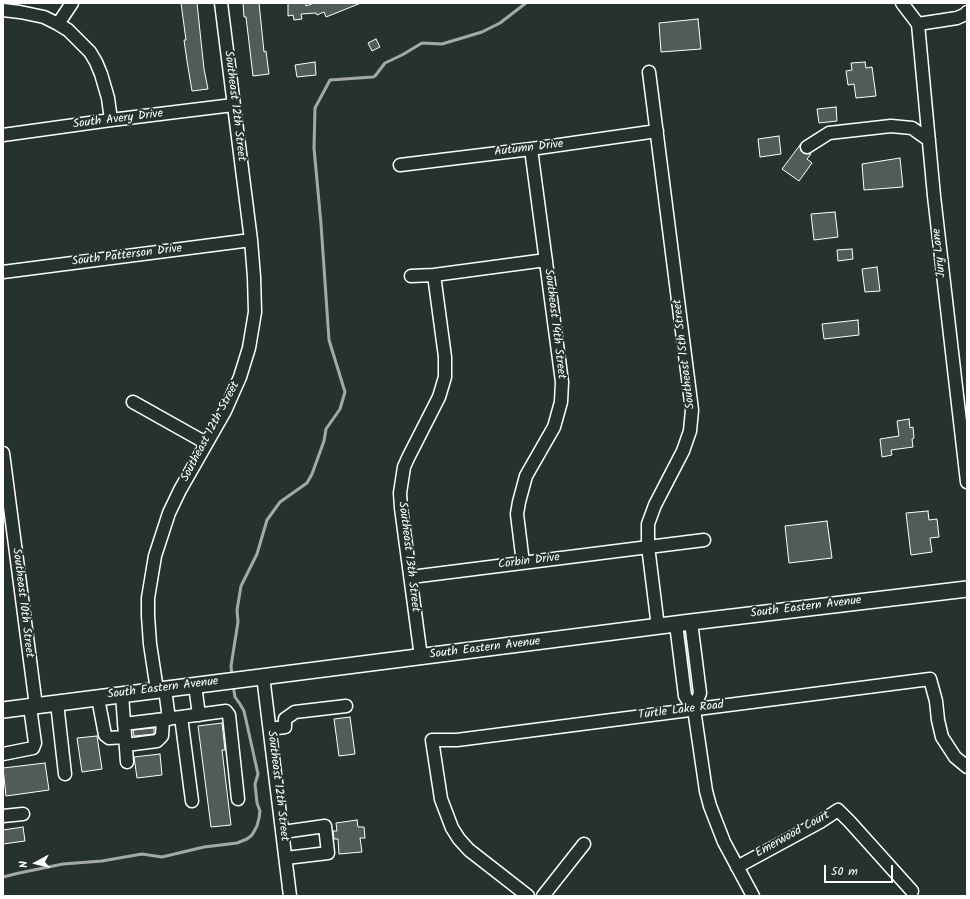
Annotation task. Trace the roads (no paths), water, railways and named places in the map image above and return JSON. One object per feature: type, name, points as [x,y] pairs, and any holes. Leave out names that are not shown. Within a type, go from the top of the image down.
[{"type":"main road","name":"South Eastern Avenue","points":[[3,710],[676,624],[967,589]]},
{"type":"street","points":[[58,24],[72,3]]},
{"type":"street","name":"Southeast 12th Street","points":[[98,698],[105,735],[109,738],[126,741],[157,741],[162,736],[166,719],[150,644],[148,616],[149,591],[155,556],[160,537],[175,501],[232,397],[240,378],[249,348],[255,312],[251,240],[221,3]]},
{"type":"street","points":[[902,3],[918,24],[957,18],[966,14],[967,12]]},
{"type":"street","points":[[3,10],[29,13],[44,17],[68,30],[90,52],[101,74],[108,98],[111,120]]},
{"type":"street","name":"Jury Lane","points":[[918,24],[945,300],[967,482]]},
{"type":"street","name":"Southeast 15th Street","points":[[649,72],[692,410],[690,431],[683,451],[654,504],[648,524],[648,546],[658,627]]},
{"type":"street","name":"South Avery Drive","points":[[3,135],[233,105]]},
{"type":"street","points":[[807,147],[829,133],[891,126],[912,128],[929,140]]},
{"type":"street","name":"Autumn Drive","points":[[400,165],[532,149],[657,131]]},
{"type":"street","name":"Southeast 14th Street","points":[[522,562],[517,514],[522,490],[526,476],[554,426],[562,392],[561,372],[532,149]]},
{"type":"street","name":"South Patterson Drive","points":[[3,272],[251,240]]},
{"type":"street","points":[[411,276],[434,275],[546,260]]},
{"type":"street","name":"Southeast 13th Street","points":[[421,657],[411,577],[400,508],[402,480],[408,458],[439,397],[445,377],[445,357],[434,275]]},
{"type":"street","points":[[133,402],[206,443]]},
{"type":"street","name":"Southeast 10th Street","points":[[3,453],[33,707],[35,743],[33,748],[3,754]]},
{"type":"street","name":"Corbin Drive","points":[[411,577],[704,540]]},
{"type":"street","points":[[692,622],[700,694],[694,709]]},
{"type":"street","points":[[676,624],[685,696],[694,709],[706,791],[718,829],[753,896]]},
{"type":"street","name":"Southeast 12th Street","points":[[263,676],[290,896]]},
{"type":"street","name":"Turtle Lake Road","points":[[528,896],[469,850],[452,828],[441,799],[432,740],[458,740],[930,679],[936,702],[942,737],[955,757],[967,767]]},
{"type":"street","points":[[195,685],[199,715]]},
{"type":"street","points":[[122,695],[127,762]]},
{"type":"street","points":[[56,704],[65,774]]},
{"type":"street","points":[[270,729],[285,727],[286,719],[295,712],[346,706]]},
{"type":"street","points":[[124,724],[226,711],[229,715],[238,799]]},
{"type":"street","points":[[181,717],[192,801]]},
{"type":"street","name":"Emerwood Court","points":[[737,867],[838,810],[912,891]]},
{"type":"street","points":[[3,816],[23,814]]},
{"type":"street","points":[[283,832],[325,826],[328,853],[286,858]]},
{"type":"street","points":[[543,896],[584,844]]},
{"type":"waterway","points":[[232,676],[231,666],[238,622],[237,610],[241,586],[257,554],[267,520],[280,502],[307,483],[312,474],[324,441],[326,429],[340,409],[345,392],[329,340],[314,148],[315,108],[330,80],[373,77],[385,63],[422,43],[442,44],[482,32],[500,23],[526,3]]},
{"type":"waterway","points":[[3,877],[63,864],[102,861],[142,854],[162,857],[204,847],[237,843],[252,835],[257,826],[260,811],[257,803],[255,784],[258,774],[244,711],[235,697],[233,685]]}]
